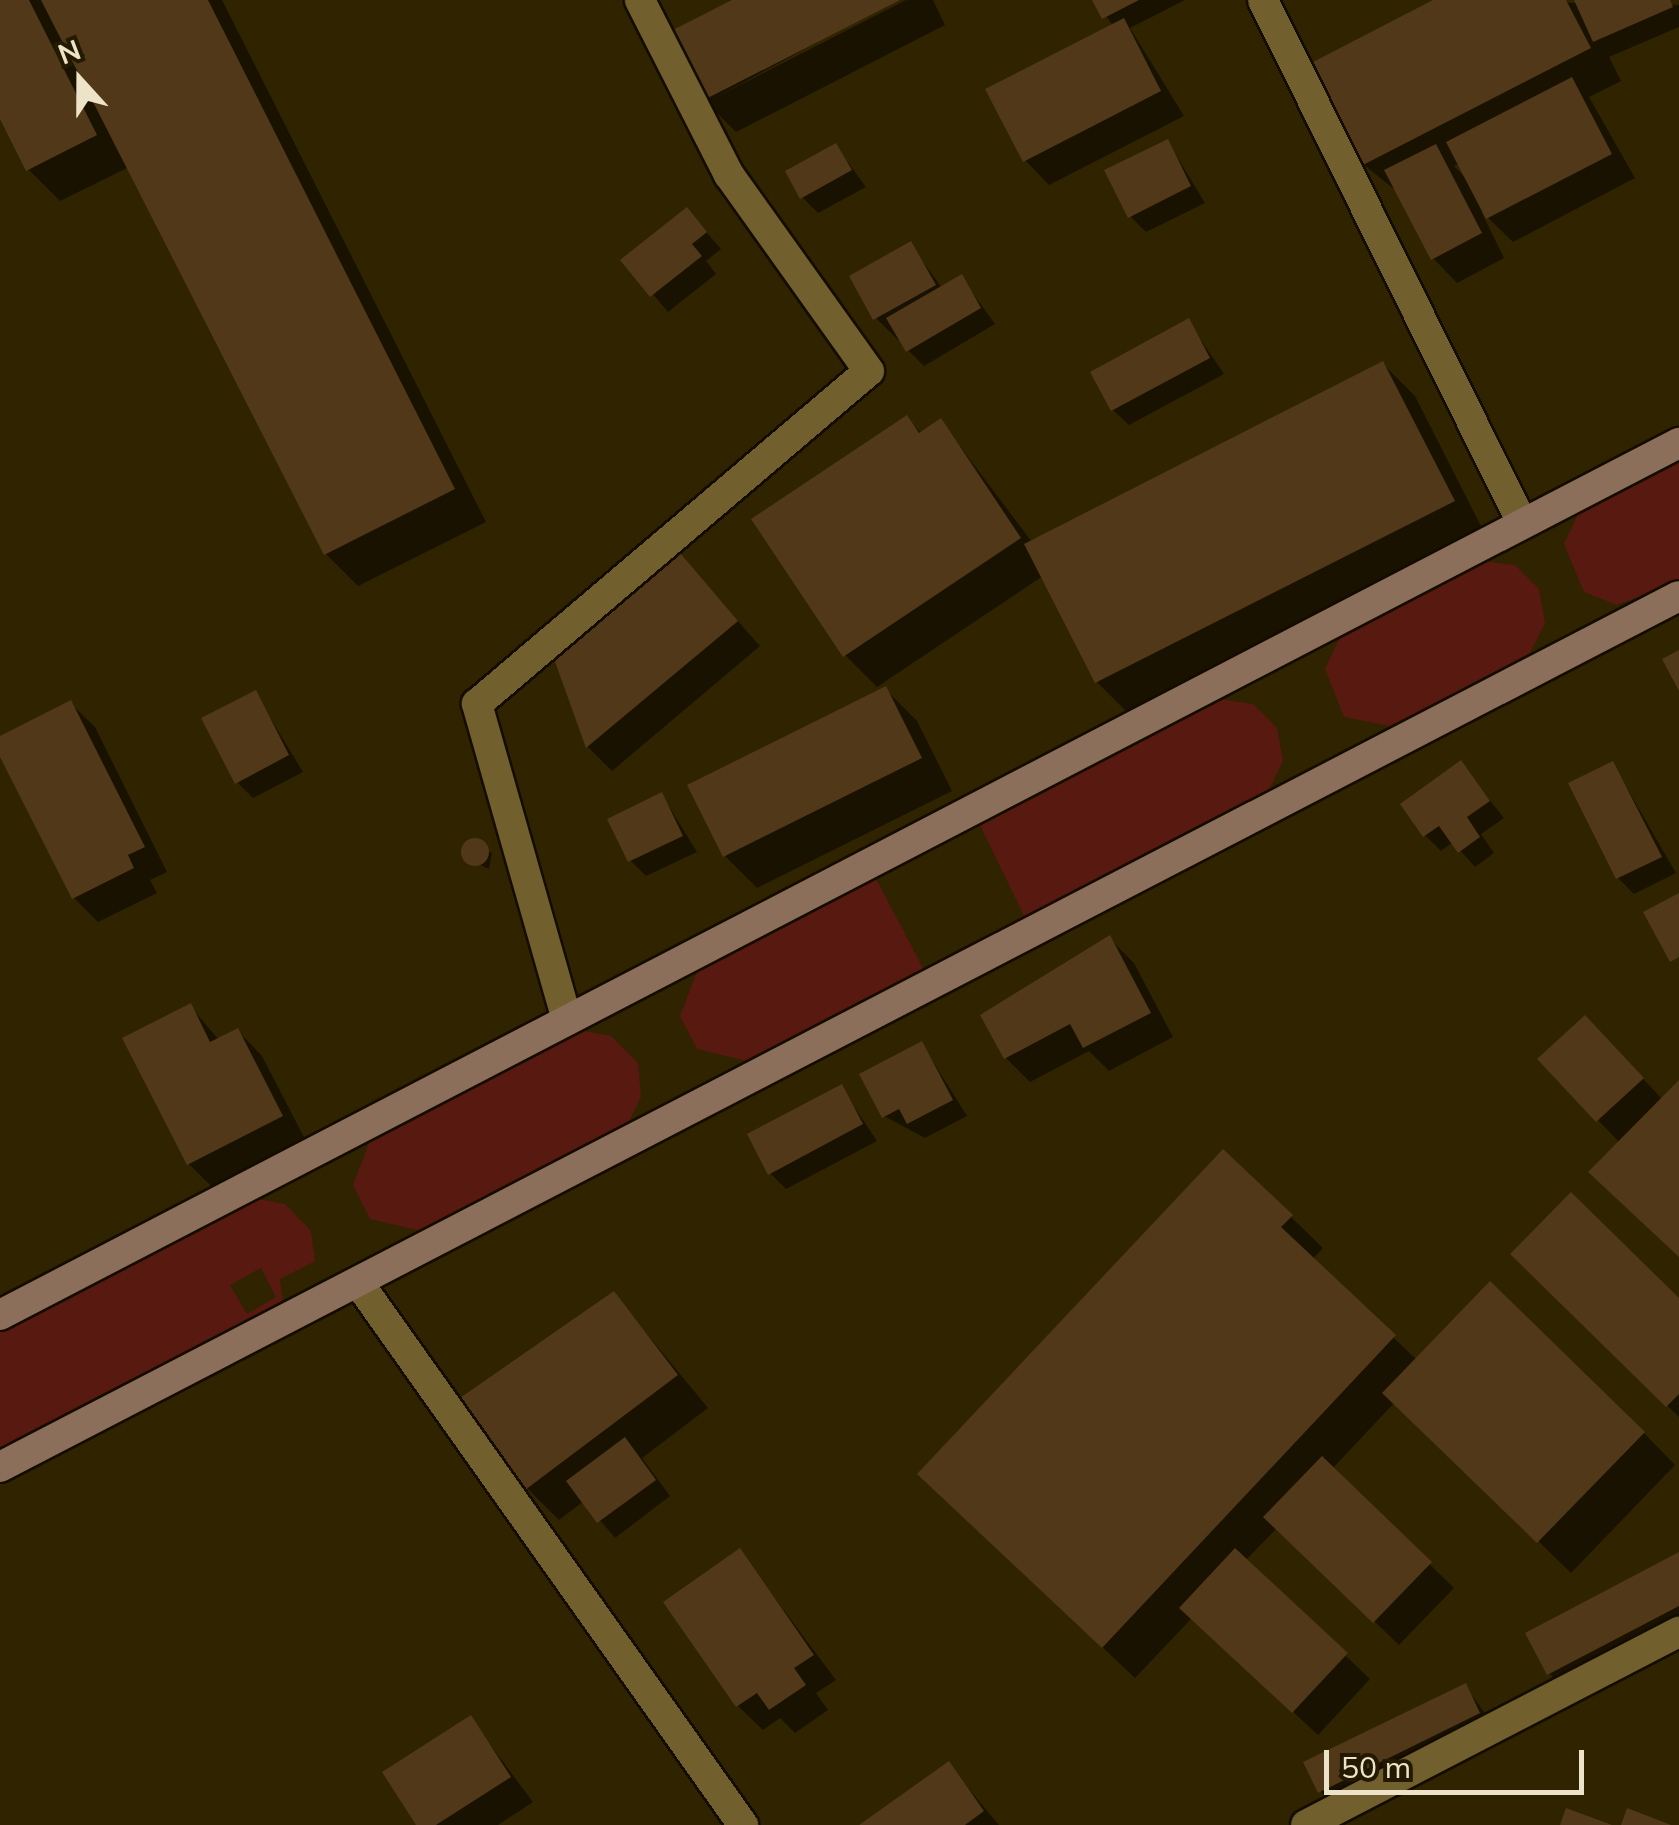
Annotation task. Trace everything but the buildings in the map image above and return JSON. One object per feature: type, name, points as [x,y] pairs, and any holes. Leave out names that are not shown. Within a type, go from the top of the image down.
[{"type":"street","points":[[567,1020],[477,704],[869,371],[729,175],[640,0]]},
{"type":"street","points":[[1263,0],[1522,522]]},
{"type":"street","points":[[0,1315],[1679,442]]},
{"type":"street","points":[[0,1467],[1679,596]]},
{"type":"street","points":[[358,1282],[743,1825]]},
{"type":"street","points":[[1306,1825],[1679,1632]]},
{"type":"shaded area","points":[[1679,457],[1679,581],[1617,605],[1584,592],[1564,544],[1579,512]]},
{"type":"shaded area","points":[[1482,561],[1515,565],[1539,589],[1545,623],[1530,653],[1395,727],[1344,717],[1325,669],[1340,637]]},
{"type":"shaded area","points":[[1219,699],[1253,704],[1277,728],[1283,761],[1268,792],[1026,920],[979,823]]},
{"type":"shaded area","points":[[873,873],[925,972],[751,1062],[697,1049],[680,1016],[700,964]]},
{"type":"shaded area","points":[[578,1030],[611,1036],[638,1063],[641,1097],[628,1124],[425,1232],[370,1219],[353,1185],[373,1133]]},
{"type":"shaded area","points":[[252,1198],[285,1204],[311,1231],[315,1261],[280,1279],[283,1305],[0,1448],[0,1327]],"holes":[[[261,1268],[276,1297],[247,1314],[230,1285]]]}]
